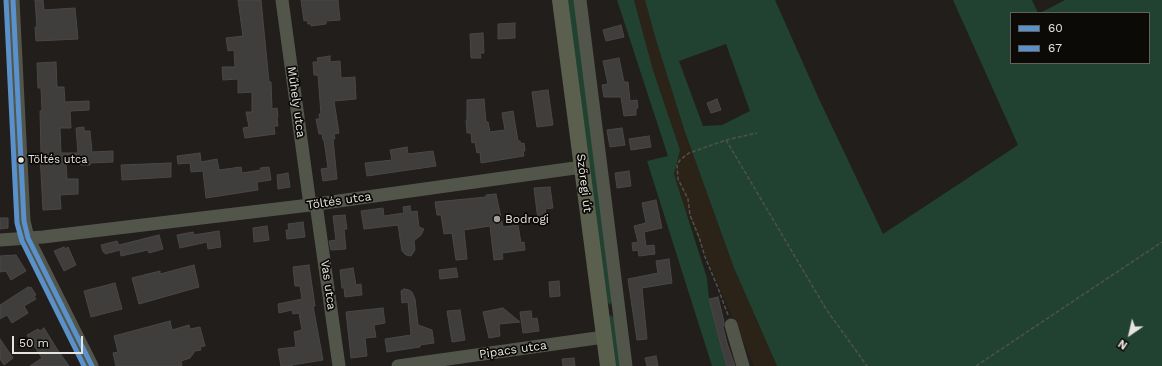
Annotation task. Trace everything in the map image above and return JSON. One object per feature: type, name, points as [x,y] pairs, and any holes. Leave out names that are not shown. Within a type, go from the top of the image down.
[{"type":"main road","name":"Szőregi út","points":[[560,0],[608,366]]},
{"type":"street","points":[[12,0],[24,221],[28,238],[92,366]]},
{"type":"street","name":"Műhely utca","points":[[282,0],[313,204]]},
{"type":"street","points":[[580,0],[626,366]]},
{"type":"street","name":"Töltés utca","points":[[0,240],[28,238],[313,204],[582,167]]},
{"type":"street","name":"Vas utca","points":[[313,204],[339,366]]},
{"type":"street","points":[[600,311],[618,309]]},
{"type":"street","points":[[731,325],[743,366]]},
{"type":"street","name":"Pipacs utca","points":[[398,366],[604,337]]},
{"type":"path","points":[[731,325],[690,215],[688,199],[678,179],[676,171],[680,160],[689,153],[726,140],[757,133]]},
{"type":"path","points":[[726,140],[826,309],[867,366]]},
{"type":"path","points":[[976,366],[1162,242]]},
{"type":"shaded area","points":[[634,0],[645,0],[685,132],[734,268],[777,366],[754,366],[687,214],[674,174],[680,150],[653,70]]},
{"type":"green space","points":[[566,0],[578,0],[614,298],[610,305],[607,302]]},
{"type":"green space","points":[[617,0],[634,0],[653,70],[680,150],[674,174],[707,278],[709,299],[727,366],[712,366],[647,161],[668,156]]},
{"type":"green space","points":[[645,0],[775,0],[819,99],[883,234],[1018,145],[953,0],[1032,0],[1038,12],[1010,12],[1010,64],[1150,64],[1150,12],[1042,12],[1065,0],[1162,0],[1162,366],[777,366],[734,268],[685,132]],"holes":[[[726,44],[750,111],[722,125],[703,126],[679,61]]]},
{"type":"green space","points":[[611,315],[614,318],[623,366],[614,366],[609,316]]},
{"type":"building","points":[[35,0],[43,0],[44,10],[75,8],[78,39],[36,41],[35,27],[37,27]]},
{"type":"building","points":[[238,0],[261,0],[269,82],[271,82],[272,109],[277,108],[278,117],[278,126],[274,126],[275,134],[245,138],[243,128],[249,127],[246,112],[252,112],[252,92],[238,93],[238,79],[223,80],[222,67],[235,67],[234,50],[228,51],[226,38],[243,36]]},
{"type":"building","points":[[301,0],[338,0],[340,20],[326,21],[326,24],[311,26],[311,24],[308,24],[307,20],[304,21]]},
{"type":"building","points":[[515,23],[515,38],[498,39],[498,24]]},
{"type":"building","points":[[621,25],[624,37],[606,41],[603,30]]},
{"type":"building","points":[[483,33],[484,53],[480,53],[481,58],[471,58],[470,34]]},
{"type":"building","points":[[330,56],[330,62],[340,61],[341,78],[355,77],[356,99],[334,101],[339,133],[334,134],[335,139],[333,139],[337,179],[323,181],[321,169],[328,168],[324,140],[322,134],[319,134],[316,119],[320,119],[319,114],[321,114],[318,75],[314,75],[313,62],[318,62],[317,58]]},
{"type":"building","points":[[619,58],[624,82],[628,82],[630,101],[637,100],[638,108],[636,108],[636,115],[624,116],[621,97],[604,97],[602,85],[608,84],[603,61]]},
{"type":"building","points":[[56,62],[57,87],[64,87],[65,102],[89,101],[89,110],[70,111],[71,128],[60,128],[61,153],[78,153],[76,128],[84,127],[84,131],[90,131],[92,152],[113,151],[113,162],[90,163],[90,165],[81,165],[81,163],[66,164],[67,179],[78,179],[78,194],[60,195],[61,209],[43,210],[40,154],[40,111],[42,111],[41,88],[38,88],[37,63]]},
{"type":"building","points":[[548,90],[553,125],[537,127],[532,92]]},
{"type":"building","points":[[484,99],[486,122],[488,122],[490,132],[505,130],[502,113],[513,111],[518,141],[520,141],[521,144],[524,143],[524,156],[481,163],[480,152],[477,153],[475,142],[472,143],[471,133],[467,133],[466,120],[467,100]]},
{"type":"building","points":[[717,99],[721,110],[711,113],[707,103]]},
{"type":"building","points":[[622,128],[625,145],[610,147],[607,130]]},
{"type":"building","points":[[649,136],[651,147],[631,150],[629,139]]},
{"type":"building","points":[[407,147],[408,154],[433,151],[436,166],[367,176],[365,163],[392,160],[390,150]]},
{"type":"building","points":[[200,153],[201,162],[217,159],[219,170],[241,167],[242,173],[269,167],[271,180],[257,182],[258,190],[206,198],[203,171],[191,172],[190,163],[178,164],[177,156]]},
{"type":"building","points":[[171,163],[171,177],[122,180],[121,165]]},
{"type":"building","points":[[629,171],[631,186],[617,188],[615,173]]},
{"type":"building","points":[[288,173],[290,187],[278,189],[277,175]]},
{"type":"building","points":[[550,187],[553,208],[545,209],[548,222],[540,223],[538,220],[534,188]]},
{"type":"building","points":[[496,194],[503,227],[518,225],[521,243],[524,242],[525,250],[502,253],[503,259],[494,260],[490,226],[464,230],[467,259],[456,260],[452,233],[444,234],[441,215],[437,215],[435,202],[486,197],[486,195]]},
{"type":"building","points":[[656,200],[662,228],[644,232],[646,246],[654,245],[655,254],[639,256],[638,250],[633,251],[632,243],[638,242],[634,226],[646,223],[642,203]]},
{"type":"building","points":[[410,206],[411,212],[417,211],[419,227],[424,229],[421,235],[414,241],[415,250],[411,256],[406,255],[402,251],[398,225],[364,229],[361,211],[383,208],[384,216],[404,213],[403,207]]},
{"type":"building","points":[[345,215],[347,229],[344,229],[346,249],[331,250],[329,241],[336,240],[333,216]]},
{"type":"building","points":[[0,218],[8,218],[8,228],[0,229]]},
{"type":"building","points":[[303,222],[305,237],[287,239],[286,230],[289,230],[288,224]]},
{"type":"building","points":[[267,226],[269,240],[254,242],[253,228]]},
{"type":"building","points":[[219,231],[221,247],[208,249],[207,242],[180,248],[177,235],[193,232],[194,235]]},
{"type":"building","points":[[159,235],[163,249],[149,253],[148,250],[121,256],[120,250],[105,254],[101,245],[117,241],[119,245]]},
{"type":"building","points":[[64,247],[65,249],[68,247],[76,265],[64,271],[54,251]]},
{"type":"building","points":[[16,255],[26,271],[11,280],[6,271],[0,272],[0,256]]},
{"type":"building","points":[[669,259],[672,283],[642,288],[647,339],[637,340],[628,279],[658,273],[656,261]]},
{"type":"building","points":[[194,265],[199,287],[139,304],[132,278],[160,271],[160,274]]},
{"type":"building","points":[[309,265],[315,306],[313,306],[323,360],[292,366],[281,366],[278,349],[296,347],[294,332],[302,330],[299,313],[293,314],[292,310],[279,313],[278,304],[302,299],[300,286],[295,286],[293,267]]},
{"type":"building","points":[[353,268],[356,285],[361,284],[362,295],[345,297],[344,288],[342,288],[340,270]]},
{"type":"building","points":[[456,268],[458,277],[440,279],[439,270]]},
{"type":"building","points":[[559,281],[560,296],[550,297],[549,282]]},
{"type":"building","points":[[115,283],[122,309],[91,317],[84,291]]},
{"type":"building","points":[[28,287],[31,287],[36,295],[34,296],[36,299],[24,306],[28,313],[12,323],[7,315],[0,319],[0,305]]},
{"type":"building","points":[[404,289],[412,292],[415,299],[418,325],[432,330],[434,343],[420,345],[420,347],[387,352],[385,339],[411,335],[408,302],[402,303],[401,291]]},
{"type":"building","points":[[718,297],[724,322],[723,327],[735,366],[727,366],[709,299]]},
{"type":"building","points":[[383,308],[385,323],[374,325],[376,337],[365,338],[367,356],[351,358],[346,312]]},
{"type":"building","points":[[503,308],[520,322],[499,324],[500,336],[489,338],[483,312]]},
{"type":"building","points":[[460,310],[465,340],[452,342],[447,311]]},
{"type":"building","points":[[531,311],[532,319],[537,318],[539,331],[523,333],[520,312]]},
{"type":"building","points":[[170,321],[172,330],[189,325],[190,329],[200,327],[205,346],[200,347],[201,350],[195,351],[190,358],[181,361],[182,366],[116,366],[113,353],[118,352],[114,336]]},
{"type":"building","points":[[44,328],[69,366],[30,366],[42,358],[27,335],[38,329],[40,331]]},
{"type":"building","points":[[0,339],[13,358],[4,365],[0,359]]},
{"type":"building","points":[[656,356],[658,366],[647,366],[645,358]]},
{"type":"building","points":[[574,358],[575,366],[563,366],[562,359]]},
{"type":"transit line","name":"67","points":[[6,0],[17,223],[22,241],[84,366]]},
{"type":"transit line","name":"60","points":[[13,0],[24,221],[28,238],[92,366]]},
{"type":"place","name":"Töltés utca","points":[[21,160]]},
{"type":"place","name":"Bodrogi","points":[[497,219]]}]
